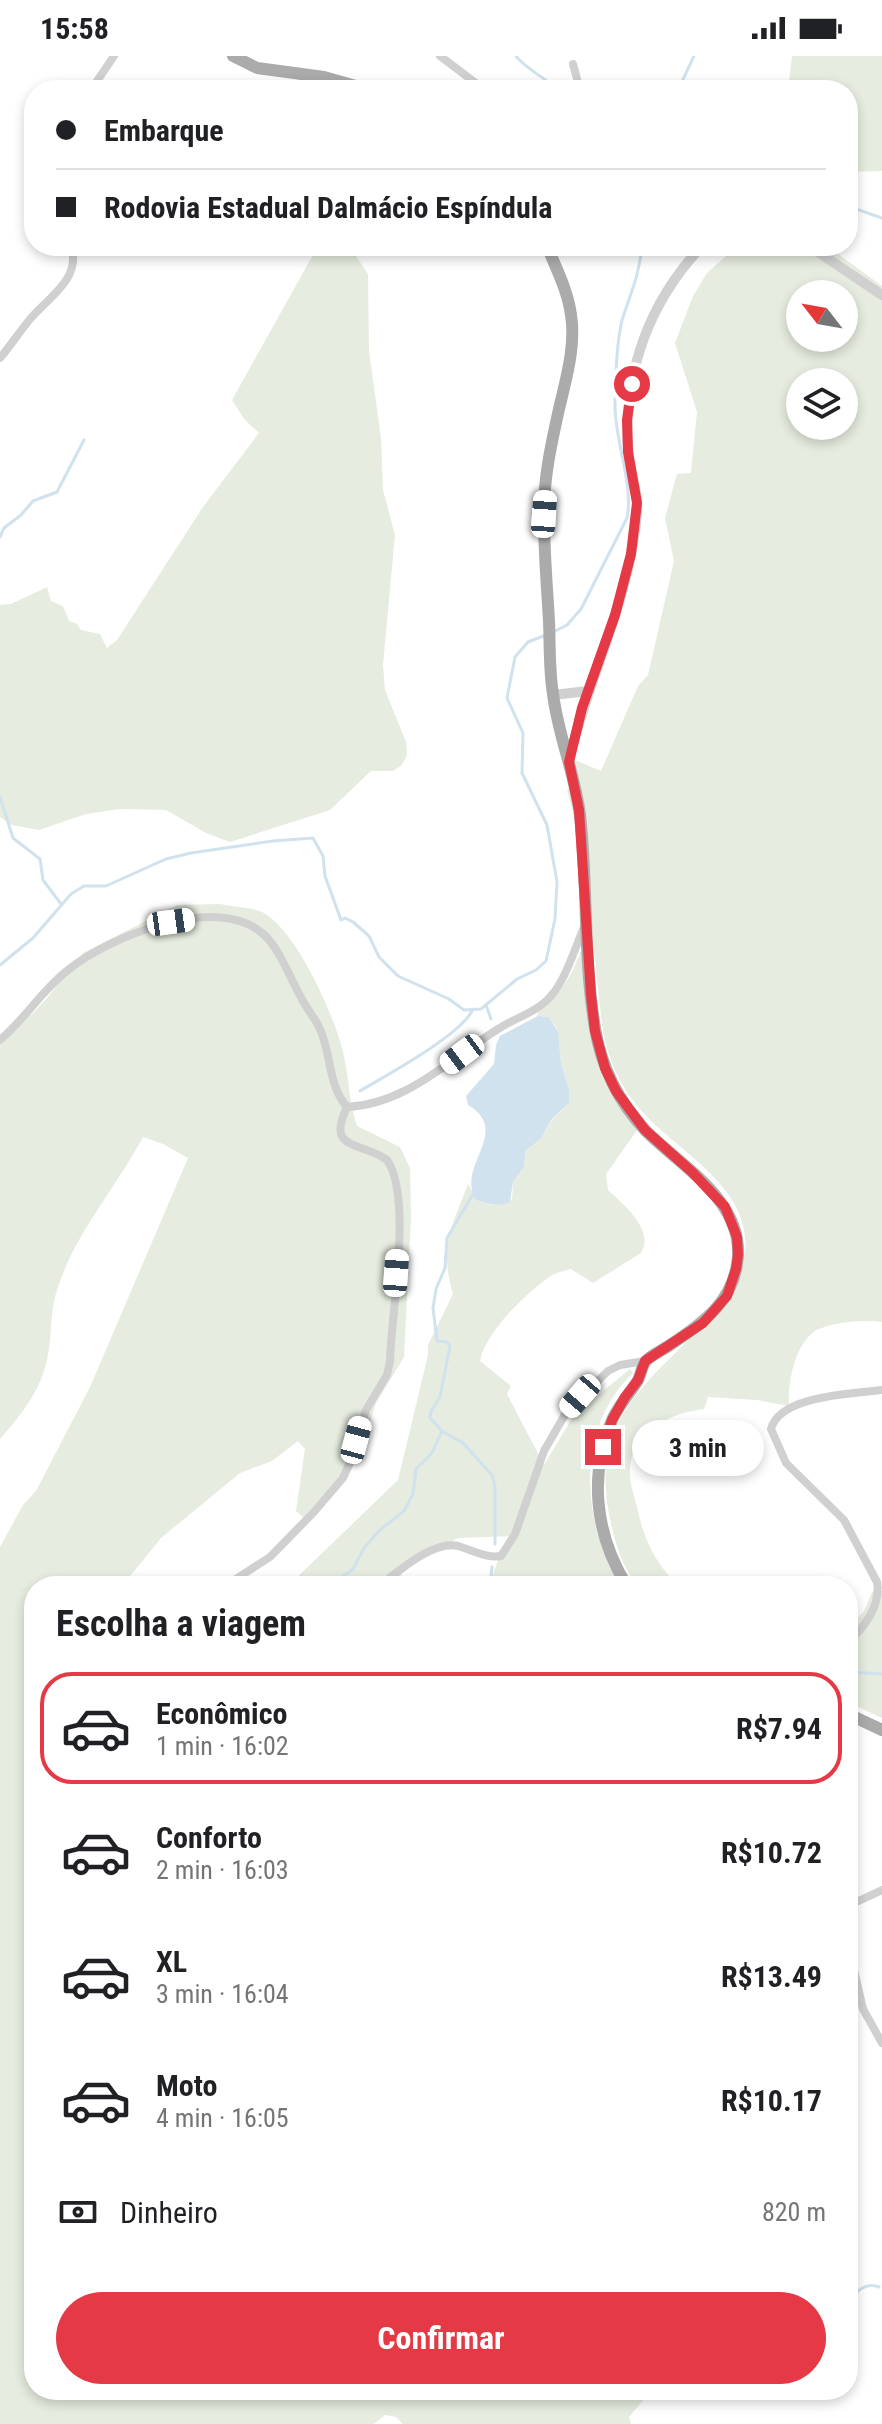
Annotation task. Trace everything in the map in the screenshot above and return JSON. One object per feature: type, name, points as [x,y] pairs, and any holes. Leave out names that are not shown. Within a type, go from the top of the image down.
[{"type":"main road","points":[[233,56],[257,68],[335,80]]},
{"type":"main road","points":[[551,256],[565,291],[572,334],[546,476],[544,514],[550,654],[553,695],[579,810],[595,1031],[605,1068],[616,1091],[645,1130],[725,1207],[737,1237],[736,1269],[727,1296],[703,1323],[645,1361],[638,1380],[612,1420],[598,1473],[600,1521],[608,1549],[622,1576]]},
{"type":"main road","points":[[858,1719],[882,1730]]},
{"type":"street","points":[[98,80],[114,56]]},
{"type":"street","points":[[440,56],[472,80]]},
{"type":"street","points":[[573,64],[577,80]]},
{"type":"street","points":[[0,358],[67,277],[72,256]]},
{"type":"street","points":[[569,762],[588,691],[615,615],[636,525],[637,503],[628,452],[627,420],[639,353],[671,280],[693,256]]},
{"type":"street","points":[[824,256],[882,295]]},
{"type":"street","points":[[553,695],[588,691]]},
{"type":"street","points":[[0,1040],[19,1025],[64,972],[102,948],[148,928],[171,922],[203,918],[232,920],[252,926],[269,940],[319,1025],[337,1095],[347,1107]]},
{"type":"street","points":[[347,1107],[367,1106],[417,1085],[490,1033],[541,1005],[560,984],[585,925]]},
{"type":"street","points":[[240,1576],[270,1557],[343,1478],[366,1410],[387,1375],[398,1257],[397,1181],[387,1160],[344,1141],[340,1121],[347,1107]]},
{"type":"street","points":[[393,1576],[438,1547],[451,1545],[493,1557],[501,1556],[515,1534],[544,1451],[567,1411],[608,1371],[620,1365],[645,1361]]},
{"type":"street","points":[[858,1629],[872,1611],[879,1592],[877,1582],[844,1520],[786,1463],[771,1429],[775,1418],[803,1402],[882,1390]]},
{"type":"street","points":[[858,1901],[882,1890]]},
{"type":"street","points":[[858,1987],[863,2009],[882,2043]]},
{"type":"shaded area","points":[[792,56],[882,56],[882,171],[858,172],[858,80],[789,80]]},
{"type":"shaded area","points":[[312,256],[356,256],[368,274],[369,351],[381,438],[383,490],[395,535],[383,665],[385,690],[406,742],[407,755],[402,765],[393,771],[371,771],[330,810],[230,842],[206,833],[166,810],[120,809],[86,814],[39,830],[12,825],[0,817],[0,605],[11,604],[47,587],[51,601],[63,606],[69,621],[81,630],[100,634],[107,648],[117,640],[203,507],[259,433],[244,419],[232,400]]},
{"type":"shaded area","points":[[726,256],[841,256],[882,286],[882,1322],[834,1324],[810,1335],[799,1350],[793,1369],[789,1406],[757,1400],[708,1397],[704,1409],[677,1415],[643,1437],[631,1460],[632,1489],[652,1552],[670,1576],[631,1576],[615,1539],[608,1508],[606,1473],[611,1443],[621,1417],[637,1394],[697,1330],[734,1284],[744,1259],[745,1234],[739,1212],[727,1192],[639,1108],[626,1091],[612,1063],[603,1032],[581,850],[567,790],[572,784],[573,759],[601,771],[638,686],[648,675],[674,561],[665,518],[677,474],[691,473],[697,412],[675,343],[693,296],[707,273]]},
{"type":"shaded area","points":[[220,904],[253,909],[275,921],[311,973],[337,1033],[357,1126],[400,1147],[410,1168],[411,1217],[404,1357],[376,1403],[358,1458],[306,1520],[296,1511],[305,1449],[298,1441],[272,1461],[240,1473],[161,1538],[130,1576],[24,1576],[24,2400],[643,2400],[629,2417],[631,2424],[403,2424],[396,2417],[385,2415],[374,2424],[0,2424],[0,1547],[23,1505],[36,1491],[90,1387],[188,1158],[143,1137],[66,1267],[55,1295],[48,1355],[41,1379],[23,1410],[0,1439],[0,1044],[47,998],[83,953],[177,905]]},
{"type":"shaded area","points":[[583,947],[593,1038],[640,1126],[606,1174],[608,1190],[636,1218],[644,1244],[641,1253],[593,1283],[571,1269],[550,1276],[497,1327],[480,1361],[511,1386],[507,1394],[544,1465],[574,1415],[630,1369],[633,1373],[614,1396],[601,1421],[593,1448],[590,1476],[598,1534],[615,1576],[492,1576],[499,1557],[515,1536],[458,1538],[400,1570],[402,1576],[298,1576],[398,1480],[428,1345],[453,1294],[447,1250],[452,1226],[468,1184],[476,1196],[486,1203],[512,1200],[513,1182],[524,1167],[526,1150],[541,1139],[551,1121],[569,1103],[557,1029],[549,1017],[537,1016],[572,971]]},
{"type":"shaded area","points":[[882,1591],[882,1718],[858,1707],[858,1618],[872,1592]]},
{"type":"water","points":[[538,1016],[549,1017],[558,1032],[569,1103],[551,1120],[541,1139],[526,1150],[524,1167],[513,1182],[510,1202],[497,1205],[484,1202],[475,1199],[471,1186],[485,1137],[485,1126],[480,1115],[468,1105],[466,1096],[494,1064],[500,1036]]},
{"type":"waterway","points":[[516,56],[546,80]]},
{"type":"waterway","points":[[683,80],[694,56]]},
{"type":"waterway","points":[[858,210],[882,218]]},
{"type":"waterway","points":[[553,632],[567,625],[581,609],[627,518],[628,490],[616,417],[616,371],[621,325],[640,256]]},
{"type":"waterway","points":[[0,537],[4,528],[33,501],[57,492],[84,440]]},
{"type":"waterway","points":[[0,965],[33,938],[71,894],[84,886],[106,886],[166,859],[191,853],[313,838],[323,856],[325,876],[341,920],[345,918],[353,922],[369,936],[379,957],[398,976],[449,999],[464,1010],[481,1009],[517,979],[546,961],[555,919],[557,882],[547,825],[522,773],[523,733],[507,698],[515,657],[528,642],[546,635]]},
{"type":"waterway","points":[[0,797],[13,838],[40,859],[43,880],[61,904]]},
{"type":"waterway","points":[[486,1005],[491,1019]]},
{"type":"waterway","points":[[360,1091],[438,1043],[465,1021],[472,1011]]},
{"type":"waterway","points":[[475,1191],[447,1238],[445,1268],[436,1289],[433,1308],[437,1341],[447,1342],[450,1346],[440,1397],[430,1418],[442,1431],[463,1443],[492,1475],[495,1486],[495,1544]]},
{"type":"waterway","points":[[344,1576],[353,1569],[364,1548],[380,1530],[404,1511],[413,1494],[416,1469],[432,1453],[442,1431]]},
{"type":"waterway","points":[[491,1576],[492,1567]]},
{"type":"waterway","points":[[858,1673],[882,1674]]},
{"type":"waterway","points":[[858,2291],[869,2286],[879,2287]]},
{"type":"route","points":[[603,1447],[612,1420],[638,1380],[645,1361],[703,1323],[717,1309],[727,1296],[738,1255],[737,1237],[725,1207],[629,1111],[605,1068],[595,1031],[585,925],[584,859],[579,810],[569,762],[582,708],[615,615],[636,525],[637,503],[628,452],[627,420],[632,384]]}]
